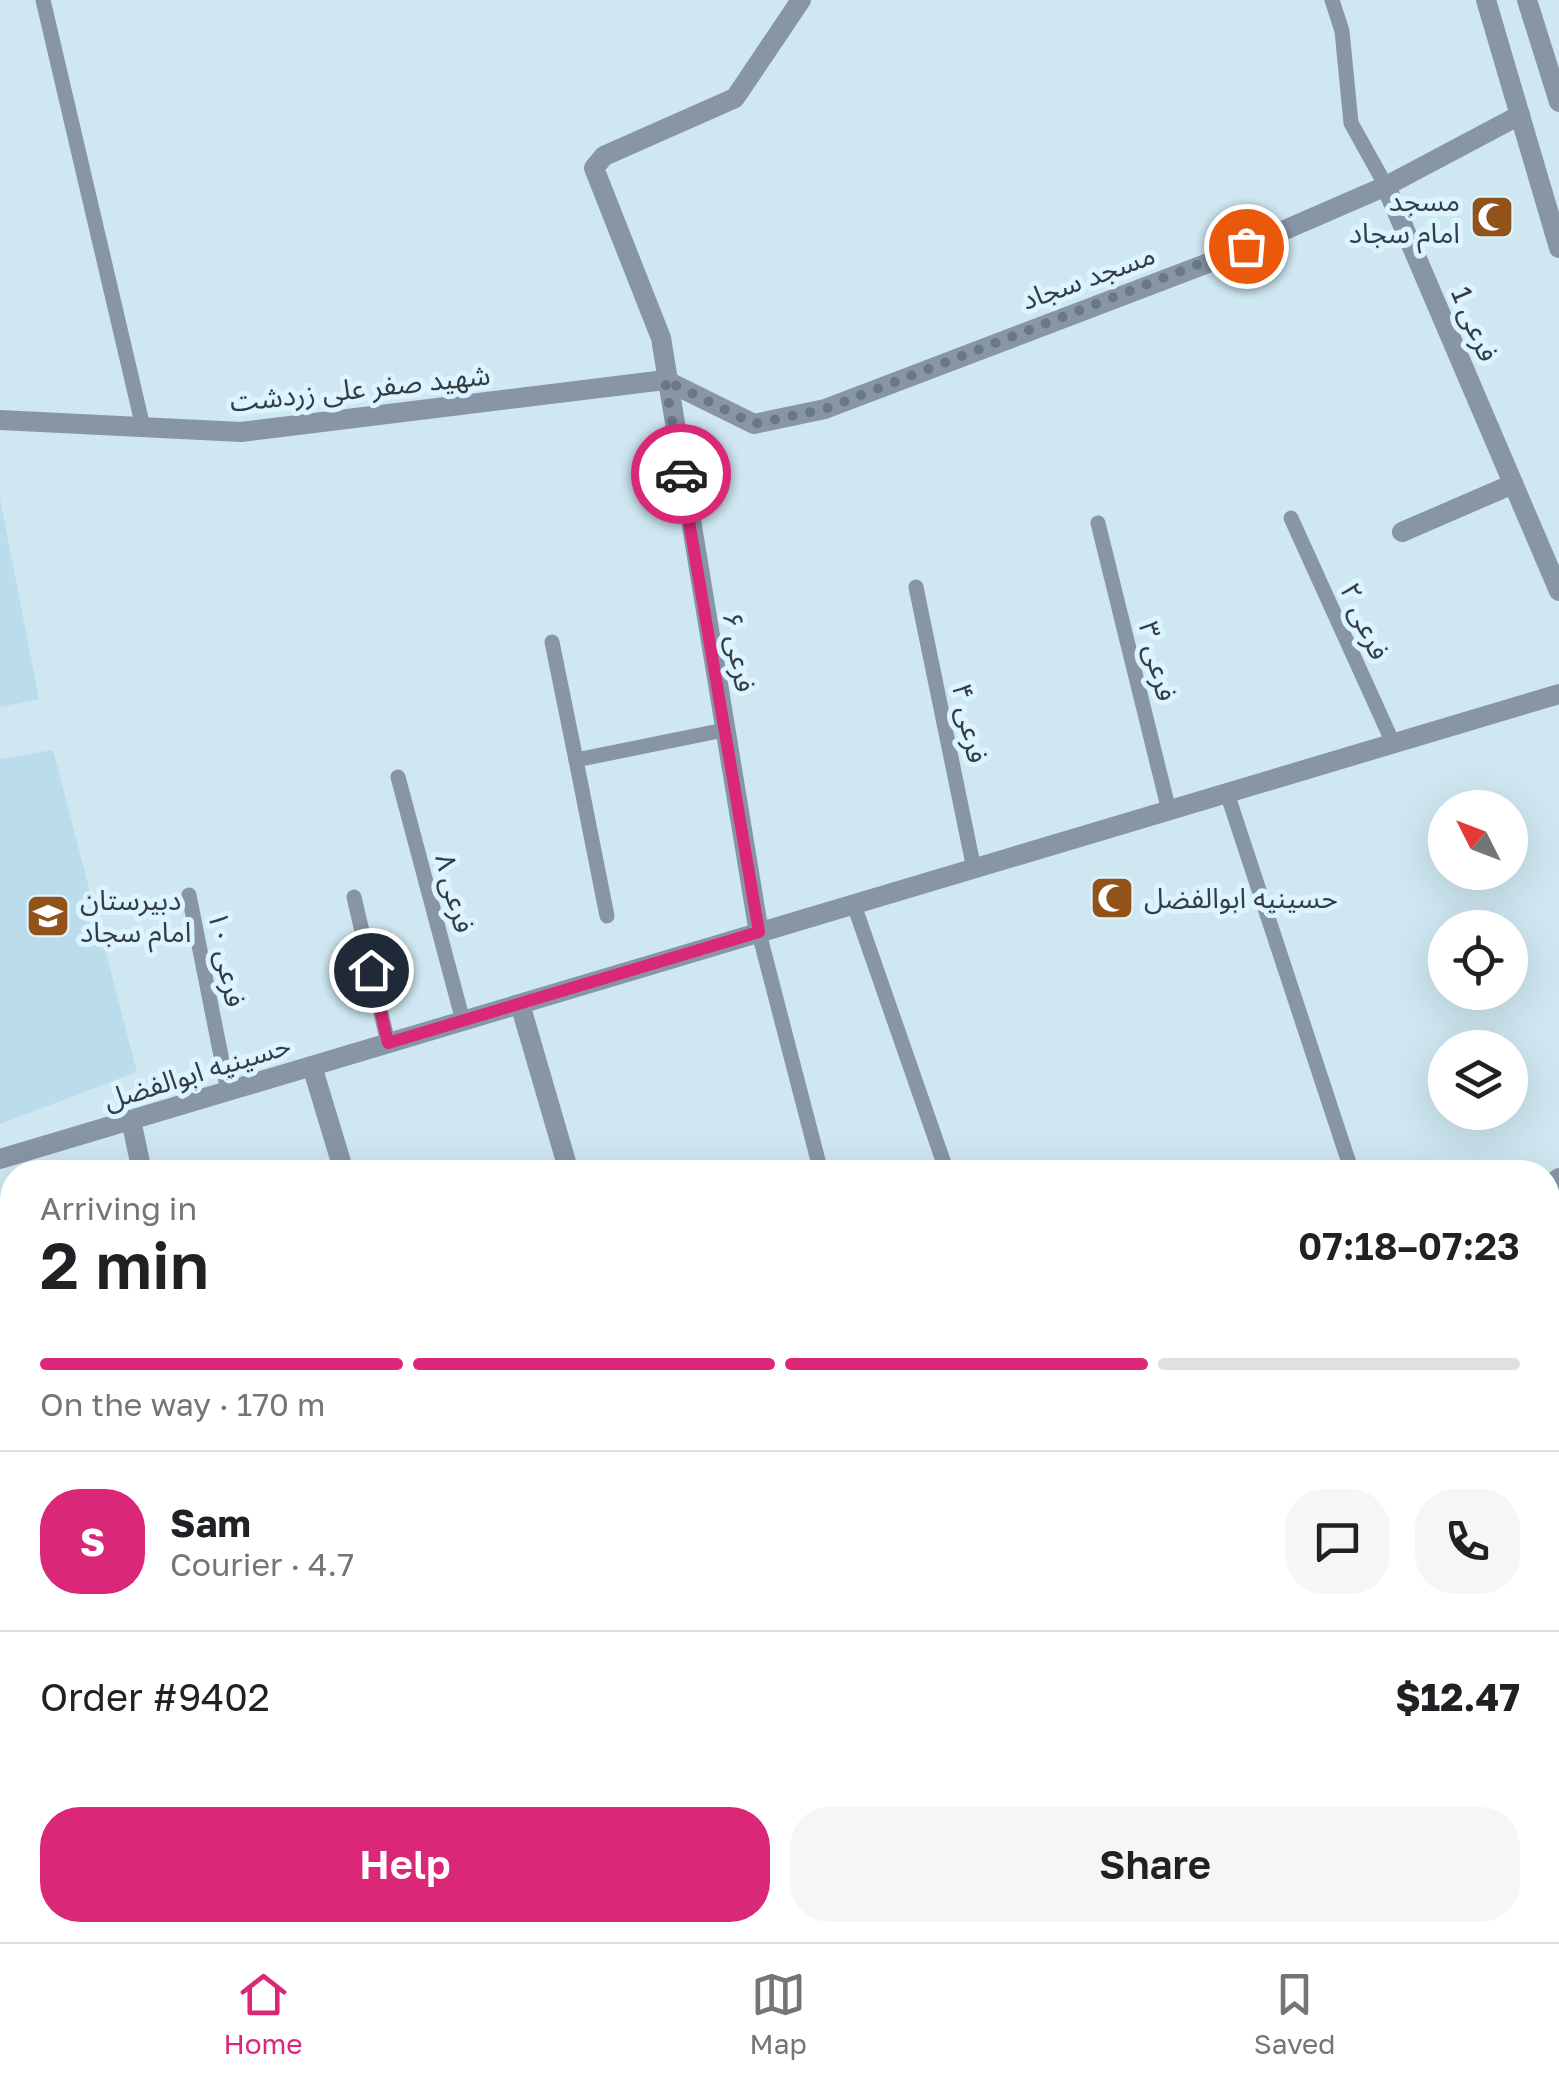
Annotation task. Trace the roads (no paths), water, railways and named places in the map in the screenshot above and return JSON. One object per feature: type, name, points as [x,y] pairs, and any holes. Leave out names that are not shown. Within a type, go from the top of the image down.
[{"type":"street","name":"فرعی ۶","points":[[759,932],[661,338],[594,168],[604,156],[736,98],[801,0]]},
{"type":"street","points":[[1486,0],[1559,248]]},
{"type":"street","points":[[1527,0],[1555,77],[1559,102]]},
{"type":"street","name":"مسجد سجاد","points":[[665,380],[754,424],[825,409],[1211,262],[1386,186],[1520,114]]},
{"type":"street","name":"فرعی 1","points":[[1386,186],[1559,591]]},
{"type":"street","name":"شهید صفر علی زردشت","points":[[0,420],[242,432],[665,380]]},
{"type":"street","points":[[1402,532],[1513,484]]},
{"type":"street","name":"حسینیه ابوالفضل","points":[[0,1160],[1559,694]]},
{"type":"street","points":[[520,1004],[566,1160]]},
{"type":"street","points":[[312,1066],[340,1160]]},
{"type":"street","points":[[131,1120],[139,1160]]},
{"type":"lane","points":[[43,0],[142,427]]},
{"type":"lane","points":[[1332,0],[1342,31],[1352,124],[1386,186]]},
{"type":"lane","name":"فرعی ۲","points":[[1291,518],[1393,744]]},
{"type":"lane","name":"فرعی ۳","points":[[1098,524],[1169,810]]},
{"type":"lane","name":"فرعی ۴","points":[[916,587],[974,868]]},
{"type":"lane","points":[[552,642],[607,916]]},
{"type":"lane","points":[[576,760],[724,730]]},
{"type":"lane","name":"فرعی ۸","points":[[398,778],[463,1021]]},
{"type":"lane","points":[[1228,793],[1348,1160]]},
{"type":"lane","name":"فرعی ۱۰","points":[[189,895],[228,1091]]},
{"type":"lane","points":[[354,897],[388,1043]]},
{"type":"lane","points":[[854,904],[944,1160]]},
{"type":"lane","points":[[759,932],[818,1160]]},
{"type":"place","name":"مسجد امام سجاد","points":[[1492,217]]},
{"type":"place","name":"حسینیه ابوالفضل","points":[[1112,898]]},
{"type":"place","name":"دبیرستان امام سجاد","points":[[48,916]]}]
